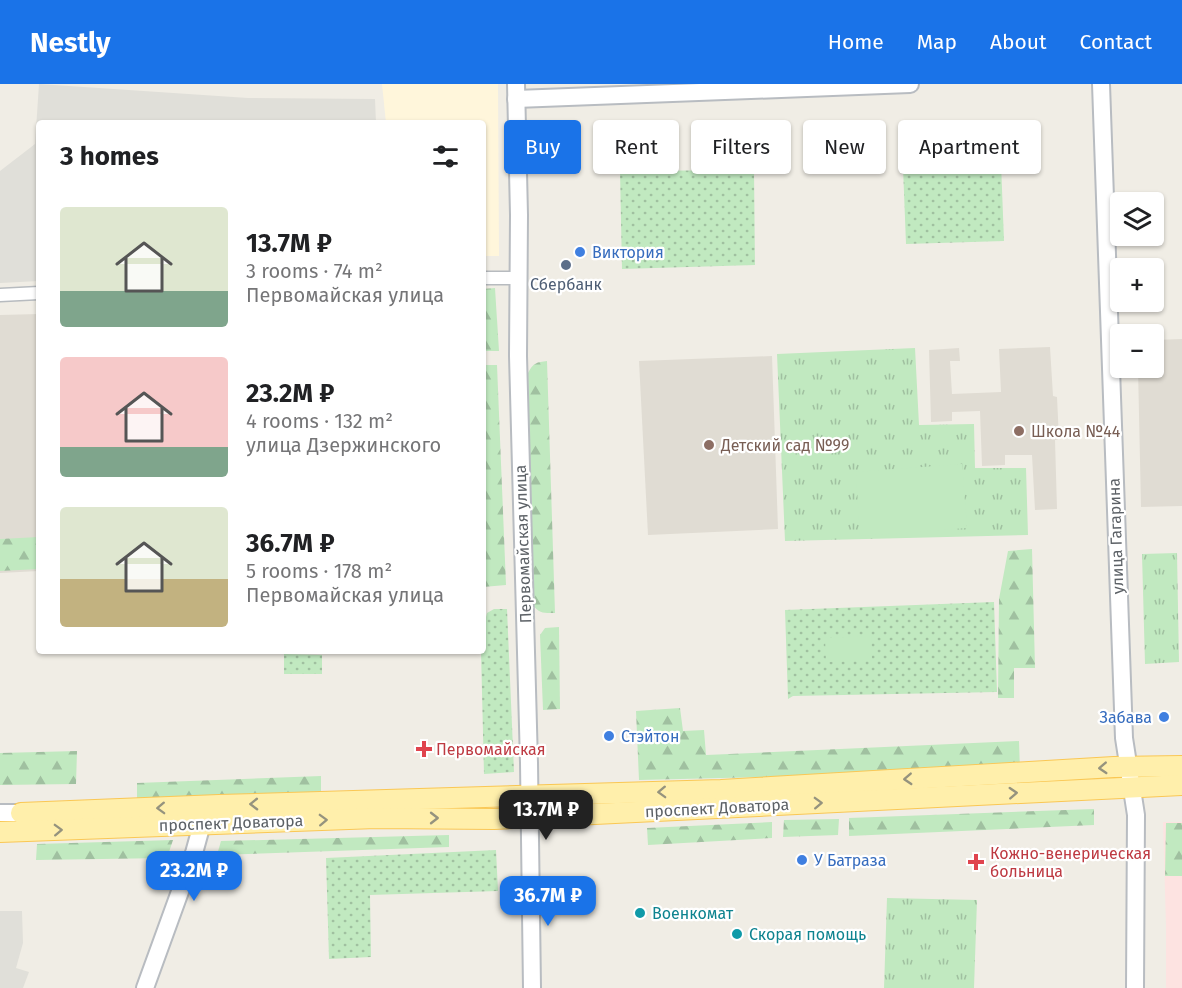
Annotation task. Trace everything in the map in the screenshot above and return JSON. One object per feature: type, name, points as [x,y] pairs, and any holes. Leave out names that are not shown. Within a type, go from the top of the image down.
[{"type":"main road","name":"проспект Доватора","points":[[21,813],[721,790],[1128,767],[1182,766]]},
{"type":"main road","name":"проспект Доватора","points":[[0,832],[376,818],[529,817],[1182,785]]},
{"type":"street","points":[[516,92],[910,84]]},
{"type":"street","name":"улица Гагарина","points":[[1101,84],[1124,738],[1136,815],[1135,988]]},
{"type":"street","name":"Первомайская улица","points":[[516,92],[519,215],[518,356],[532,988]]},
{"type":"street","points":[[486,278],[518,278]]},
{"type":"street","points":[[0,295],[36,293]]},
{"type":"street","points":[[145,988],[194,853],[206,806]]},
{"type":"street","name":"проспект Доватора","points":[[0,813],[21,813]]},
{"type":"shaded area","points":[[39,84],[248,98],[375,99],[376,120],[37,120]]},
{"type":"shaded area","points":[[382,84],[498,84],[499,256],[486,256],[486,120],[386,120]]},
{"type":"shaded area","points":[[36,129],[36,281],[0,283],[0,171],[35,144]]},
{"type":"shaded area","points":[[36,314],[36,571],[0,573],[0,315]]},
{"type":"shaded area","points":[[1182,339],[1182,506],[1141,507],[1138,378],[1164,378],[1164,340]]},
{"type":"shaded area","name":"Школа №44","points":[[1050,347],[1053,396],[1057,397],[1059,439],[1055,440],[1057,509],[1035,510],[1032,455],[1005,455],[1005,465],[982,466],[980,411],[952,412],[952,421],[931,422],[929,350],[959,348],[960,361],[950,361],[952,394],[1001,392],[999,349]]},
{"type":"shaded area","name":"Детский сад №99","points":[[772,356],[778,529],[648,535],[639,361]]},
{"type":"shaded area","points":[[1163,822],[1182,822],[1182,988],[1166,988]]},
{"type":"shaded area","points":[[0,911],[22,911],[23,943],[16,968],[29,972],[23,988],[0,988]]},
{"type":"green space","points":[[691,170],[691,174],[754,174],[755,265],[622,269],[620,174],[679,174],[679,171]]},
{"type":"green space","points":[[903,174],[1001,174],[1004,241],[906,244]]},
{"type":"green space","points":[[495,288],[499,351],[486,351],[486,289]]},
{"type":"green space","points":[[915,348],[919,425],[974,424],[975,468],[1026,468],[1028,535],[785,541],[777,354]]},
{"type":"green space","points":[[547,361],[555,613],[545,613],[533,605],[528,373],[536,364]]},
{"type":"green space","points":[[486,365],[497,365],[506,585],[486,587]]},
{"type":"green space","points":[[962,464],[967,528],[860,536],[856,472]]},
{"type":"green space","points":[[36,537],[36,569],[0,571],[0,539]]},
{"type":"green space","points":[[1032,549],[1035,668],[1014,668],[1014,698],[998,698],[999,599],[1008,551]]},
{"type":"green space","points":[[1177,553],[1179,662],[1145,664],[1142,554]]},
{"type":"green space","points":[[994,602],[997,692],[793,696],[788,699],[785,610]]},
{"type":"green space","points":[[494,609],[507,609],[514,772],[484,774],[481,654],[486,654],[487,613]]},
{"type":"green space","points":[[559,627],[560,709],[543,710],[540,635],[545,628]]},
{"type":"green space","points":[[871,636],[872,660],[826,662],[825,638]]},
{"type":"green space","points":[[284,654],[322,655],[322,674],[284,674]]},
{"type":"green space","points":[[680,708],[683,731],[704,730],[706,755],[1019,741],[1020,771],[639,780],[636,711]]},
{"type":"green space","points":[[77,751],[76,784],[0,785],[0,753]]},
{"type":"green space","points":[[321,776],[321,796],[137,800],[137,783]]},
{"type":"green space","points":[[1094,809],[1094,825],[849,836],[849,818]]},
{"type":"green space","points":[[839,819],[838,835],[783,837],[784,820]]},
{"type":"green space","points":[[772,822],[772,838],[648,845],[647,828]]},
{"type":"green space","points":[[1166,823],[1182,823],[1182,876],[1165,876]]},
{"type":"green space","points":[[449,835],[449,847],[217,855],[221,841]]},
{"type":"green space","points":[[173,840],[167,858],[36,860],[37,844]]},
{"type":"green space","points":[[496,850],[498,891],[370,895],[371,957],[329,959],[326,858]]},
{"type":"green space","points":[[887,898],[977,900],[974,988],[884,988]]},
{"type":"place","name":"Виктория","points":[[580,252]]},
{"type":"place","name":"Сбербанк","points":[[566,265]]},
{"type":"place","name":"Школа №44","points":[[1019,431]]},
{"type":"place","name":"Детский сад №99","points":[[709,445]]},
{"type":"place","name":"Забава","points":[[1164,717]]},
{"type":"place","name":"Стэйтон","points":[[609,736]]},
{"type":"place","name":"Первомайская","points":[[424,749]]},
{"type":"place","name":"У Батраза","points":[[802,860]]},
{"type":"place","name":"Кожно-венерическая больница","points":[[976,862]]},
{"type":"place","name":"Военкомат","points":[[640,913]]},
{"type":"place","name":"Скорая помощь","points":[[737,934]]}]
